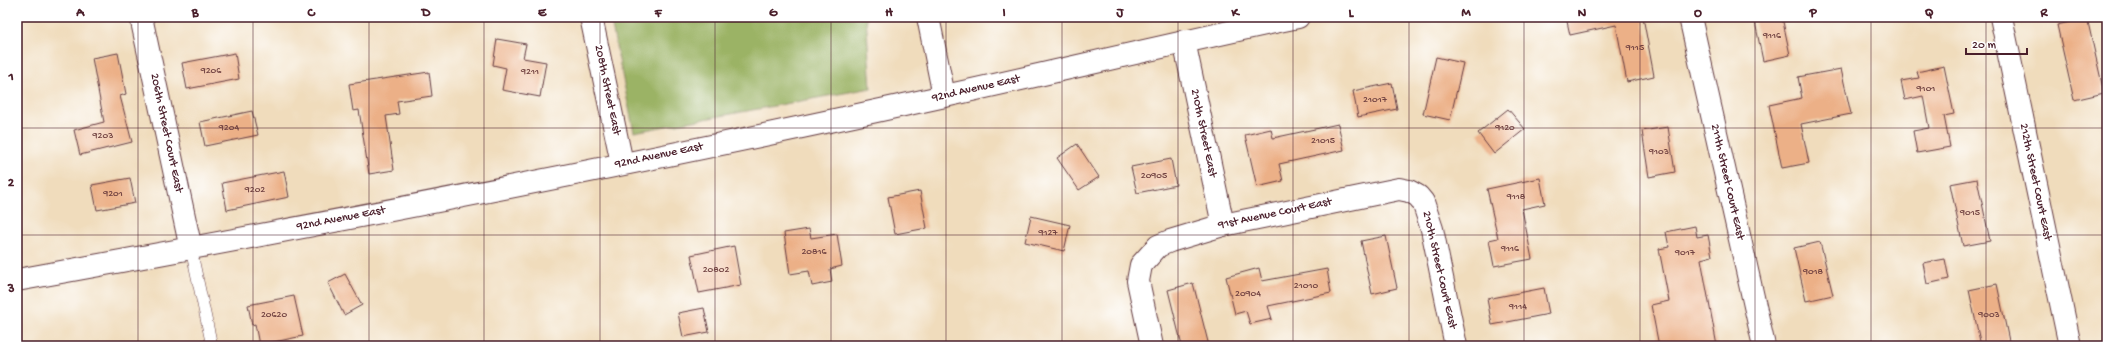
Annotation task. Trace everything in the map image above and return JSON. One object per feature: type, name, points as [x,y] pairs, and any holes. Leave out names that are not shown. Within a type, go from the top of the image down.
[{"type":"street","name":"206th Street Court East","points":[[141,17],[191,249]]},
{"type":"street","name":"208th Street East","points":[[591,17],[622,163]]},
{"type":"street","points":[[928,17],[944,96]]},
{"type":"street","name":"92nd Avenue East","points":[[17,280],[191,249],[622,163],[944,96],[1298,17]]},
{"type":"street","name":"211th Street Court East","points":[[1690,17],[1764,346]]},
{"type":"street","name":"212th Street Court East","points":[[2001,17],[2070,346]]},
{"type":"street","name":"210th Street East","points":[[1184,42],[1223,225]]},
{"type":"street","name":"91st Avenue Court East","points":[[1152,346],[1138,281],[1141,264],[1158,246],[1223,225],[1379,192],[1399,189],[1409,191],[1418,196]]},
{"type":"street","name":"210th Street Court East","points":[[1418,196],[1423,202],[1432,229],[1456,346]]},
{"type":"lane","points":[[191,249],[212,346]]},
{"type":"green space","points":[[610,17],[866,17],[871,88],[634,132]]},
{"type":"building","points":[[1566,17],[1643,17],[1654,76],[1627,82],[1616,25],[1570,35]]},
{"type":"building","points":[[1754,17],[1782,17],[1790,55],[1763,61]]},
{"type":"building","points":[[2087,18],[2104,93],[2074,100],[2057,25]]},
{"type":"building","points":[[497,39],[526,44],[523,58],[546,62],[540,97],[502,90],[506,68],[493,65]]},
{"type":"building","points":[[118,53],[126,94],[120,96],[132,142],[80,155],[74,130],[104,122],[92,58]]},
{"type":"building","points":[[235,53],[239,79],[187,89],[182,63]]},
{"type":"building","points":[[1436,57],[1463,63],[1450,120],[1423,114]]},
{"type":"building","points":[[1944,66],[1954,114],[1944,116],[1950,147],[1917,153],[1913,131],[1929,128],[1923,96],[1905,100],[1901,81],[1919,78],[1917,72]]},
{"type":"building","points":[[1841,69],[1851,114],[1801,124],[1809,163],[1782,168],[1769,105],[1802,98],[1798,77]]},
{"type":"building","points":[[429,72],[432,96],[397,101],[399,114],[386,116],[394,170],[369,174],[359,110],[353,111],[349,84]]},
{"type":"building","points":[[1392,83],[1397,109],[1358,117],[1353,91]]},
{"type":"building","points":[[1508,109],[1525,129],[1494,154],[1478,133]]},
{"type":"building","points":[[252,111],[258,135],[205,146],[200,122]]},
{"type":"building","points":[[1338,124],[1344,150],[1279,164],[1283,181],[1257,187],[1245,135],[1271,129],[1273,138]]},
{"type":"building","points":[[1668,127],[1675,172],[1649,177],[1642,131]]},
{"type":"building","points":[[1077,144],[1099,177],[1079,190],[1057,158]]},
{"type":"building","points":[[1171,159],[1176,185],[1137,193],[1131,167]]},
{"type":"building","points":[[284,171],[289,197],[227,210],[222,183]]},
{"type":"building","points":[[130,178],[135,203],[97,210],[92,185]]},
{"type":"building","points":[[1540,178],[1545,204],[1522,209],[1532,259],[1494,266],[1489,240],[1498,238],[1487,189]]},
{"type":"building","points":[[1977,179],[1990,241],[1963,246],[1950,184]]},
{"type":"building","points":[[920,191],[927,228],[895,234],[888,197]]},
{"type":"building","points":[[1031,216],[1070,225],[1064,251],[1025,242]]},
{"type":"building","points":[[1695,226],[1697,237],[1708,235],[1712,256],[1701,259],[1717,346],[1659,346],[1651,305],[1669,301],[1659,249],[1669,247],[1666,232]]},
{"type":"building","points":[[809,229],[811,238],[837,234],[842,266],[830,269],[832,282],[812,286],[809,271],[790,274],[784,233]]},
{"type":"building","points":[[1386,236],[1397,288],[1372,294],[1361,241]]},
{"type":"building","points":[[1820,242],[1833,295],[1806,301],[1794,248]]},
{"type":"building","points":[[734,246],[741,285],[699,293],[691,255]]},
{"type":"building","points":[[1945,259],[1949,279],[1927,284],[1923,263]]},
{"type":"building","points":[[1259,268],[1262,281],[1327,269],[1331,293],[1268,306],[1272,319],[1250,324],[1246,311],[1235,314],[1226,277]]},
{"type":"building","points":[[345,274],[362,305],[344,315],[328,283]]},
{"type":"building","points":[[1193,283],[1209,346],[1182,346],[1168,290]]},
{"type":"building","points":[[1997,284],[2009,341],[1981,346],[1969,290]]},
{"type":"building","points":[[1544,288],[1549,314],[1492,325],[1487,299]]},
{"type":"building","points":[[294,296],[303,336],[259,345],[255,324],[252,325],[248,305]]},
{"type":"building","points":[[704,308],[709,332],[683,337],[678,313]]}]
